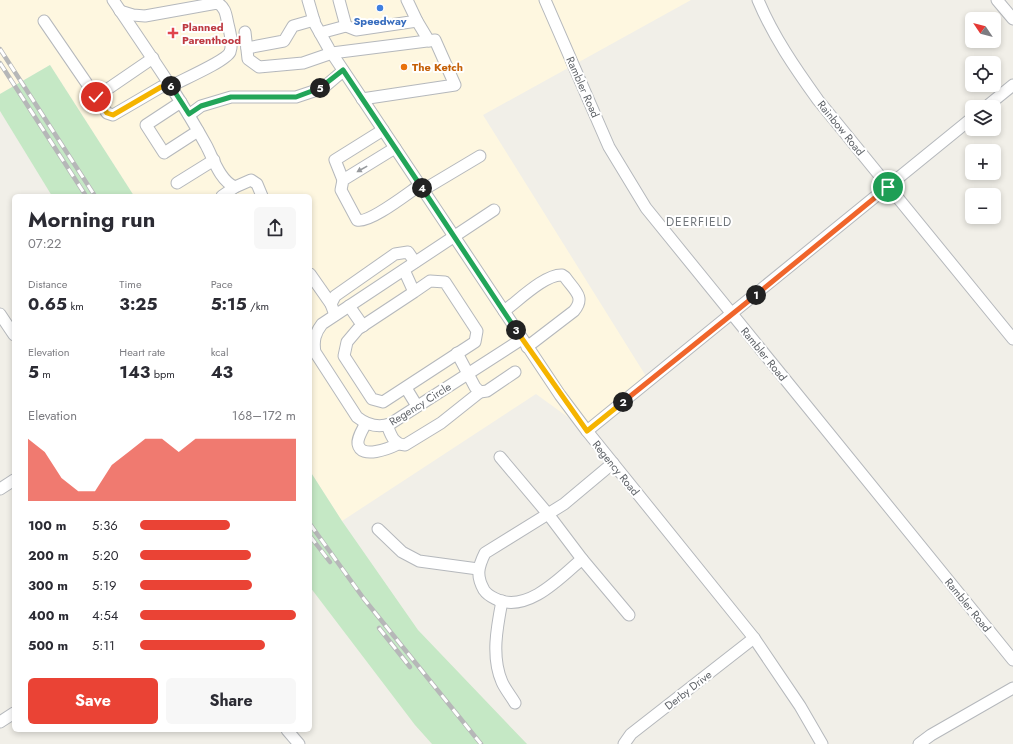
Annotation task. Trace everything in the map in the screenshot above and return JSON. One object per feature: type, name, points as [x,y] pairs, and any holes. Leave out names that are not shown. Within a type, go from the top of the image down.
[{"type":"street","points":[[113,0],[189,114],[228,184],[235,186]]},
{"type":"street","name":"Regency Road","points":[[308,0],[314,20],[332,53],[525,343],[587,431],[754,638],[800,706],[822,744]]},
{"type":"street","points":[[340,0],[346,26]]},
{"type":"street","points":[[407,0],[429,41]]},
{"type":"street","name":"Rambler Road","points":[[545,0],[609,147],[624,173],[661,228],[1013,660]]},
{"type":"street","name":"Rainbow Road","points":[[758,0],[777,39],[798,73],[888,187],[1013,339]]},
{"type":"street","points":[[997,0],[1013,19]]},
{"type":"street","points":[[44,20],[107,113],[113,115],[161,87],[171,86],[228,55],[231,44],[224,9],[220,4],[213,3],[145,16],[133,15],[120,11]]},
{"type":"street","points":[[247,48],[284,41],[293,26],[314,20]]},
{"type":"street","points":[[320,33],[346,26],[356,30],[417,21]]},
{"type":"street","points":[[245,32],[248,59],[259,68],[303,63],[332,53],[435,40],[455,85],[362,99]]},
{"type":"street","points":[[96,97],[153,58]]},
{"type":"street","points":[[189,114],[201,106],[231,97],[296,97],[322,88],[343,70]]},
{"type":"street","points":[[995,100],[1013,85]]},
{"type":"street","points":[[181,102],[146,125],[164,153],[198,131]]},
{"type":"street","points":[[587,431],[965,124]]},
{"type":"street","points":[[383,130],[335,160],[343,180],[341,190],[357,220],[361,221],[371,217],[480,156]]},
{"type":"street","points":[[343,180],[395,148]]},
{"type":"street","points":[[177,183],[214,160]]},
{"type":"street","points":[[225,194],[235,186],[251,180],[257,184],[261,194]]},
{"type":"street","points":[[398,444],[378,453],[366,451],[360,447],[358,443],[359,437],[366,423],[358,417],[315,352],[314,344],[319,329],[335,315],[494,210]]},
{"type":"street","points":[[331,304],[335,296],[395,254],[408,252],[415,262]]},
{"type":"street","points":[[404,270],[414,292]]},
{"type":"street","name":"Regency Circle","points":[[366,423],[372,426],[387,425],[469,373],[525,343],[574,311],[580,304],[580,298],[562,275],[556,274],[540,283],[504,311]]},
{"type":"street","points":[[312,277],[331,304],[335,315]]},
{"type":"street","points":[[430,281],[445,282],[476,331],[475,342],[383,402],[372,399],[344,356],[347,342],[358,329],[414,292],[430,281]]},
{"type":"street","points":[[350,306],[363,326]]},
{"type":"street","points":[[1,316],[12,332]]},
{"type":"street","points":[[457,353],[469,373],[475,387],[480,392]]},
{"type":"street","points":[[387,425],[394,442],[405,445],[441,423],[480,392],[487,391],[515,372]]},
{"type":"street","points":[[406,388],[417,406]]},
{"type":"street","points":[[500,457],[629,615]]},
{"type":"street","points":[[582,559],[546,588],[528,600],[513,602],[502,601],[487,595],[480,584],[478,574],[478,569],[485,553],[564,504],[613,463]]},
{"type":"street","points":[[0,489],[12,481]]},
{"type":"street","points":[[378,529],[402,552],[418,561],[478,569]]},
{"type":"street","points":[[502,601],[497,625],[497,665],[502,682],[515,703]]},
{"type":"street","name":"Derby Drive","points":[[624,744],[631,734],[754,638]]},
{"type":"street","points":[[919,744],[931,734],[1013,688]]},
{"type":"street","points":[[0,722],[12,714]]},
{"type":"street","points":[[289,732],[298,744]]},
{"type":"shaded area","points":[[0,0],[691,0],[483,115],[649,381],[587,431],[536,394],[342,521],[312,474],[312,194],[133,194],[50,65],[0,94]]},
{"type":"green space","points":[[50,65],[133,194],[51,194],[0,111],[0,94]]},
{"type":"green space","points":[[312,474],[342,521],[418,630],[527,744],[432,744],[415,725],[312,590]]},
{"type":"railway","points":[[0,49],[94,194]]},
{"type":"railway","points":[[0,63],[85,194]]},
{"type":"railway","points":[[312,527],[364,599],[481,744]]},
{"type":"railway","points":[[312,539],[330,562]]},
{"type":"railway","points":[[379,628],[410,667]]},
{"type":"place","name":"Speedway","points":[[380,8]]},
{"type":"place","name":"Planned Parenthood","points":[[173,33]]},
{"type":"place","name":"The Ketch","points":[[404,67]]},
{"type":"district","name":"DEERFIELD","points":[[699,222]]},
{"type":"route","points":[[96,97],[107,113],[113,115],[161,87],[171,86],[189,114],[201,106],[231,97],[296,97],[322,88],[343,70],[560,395],[587,431],[888,187]]}]
